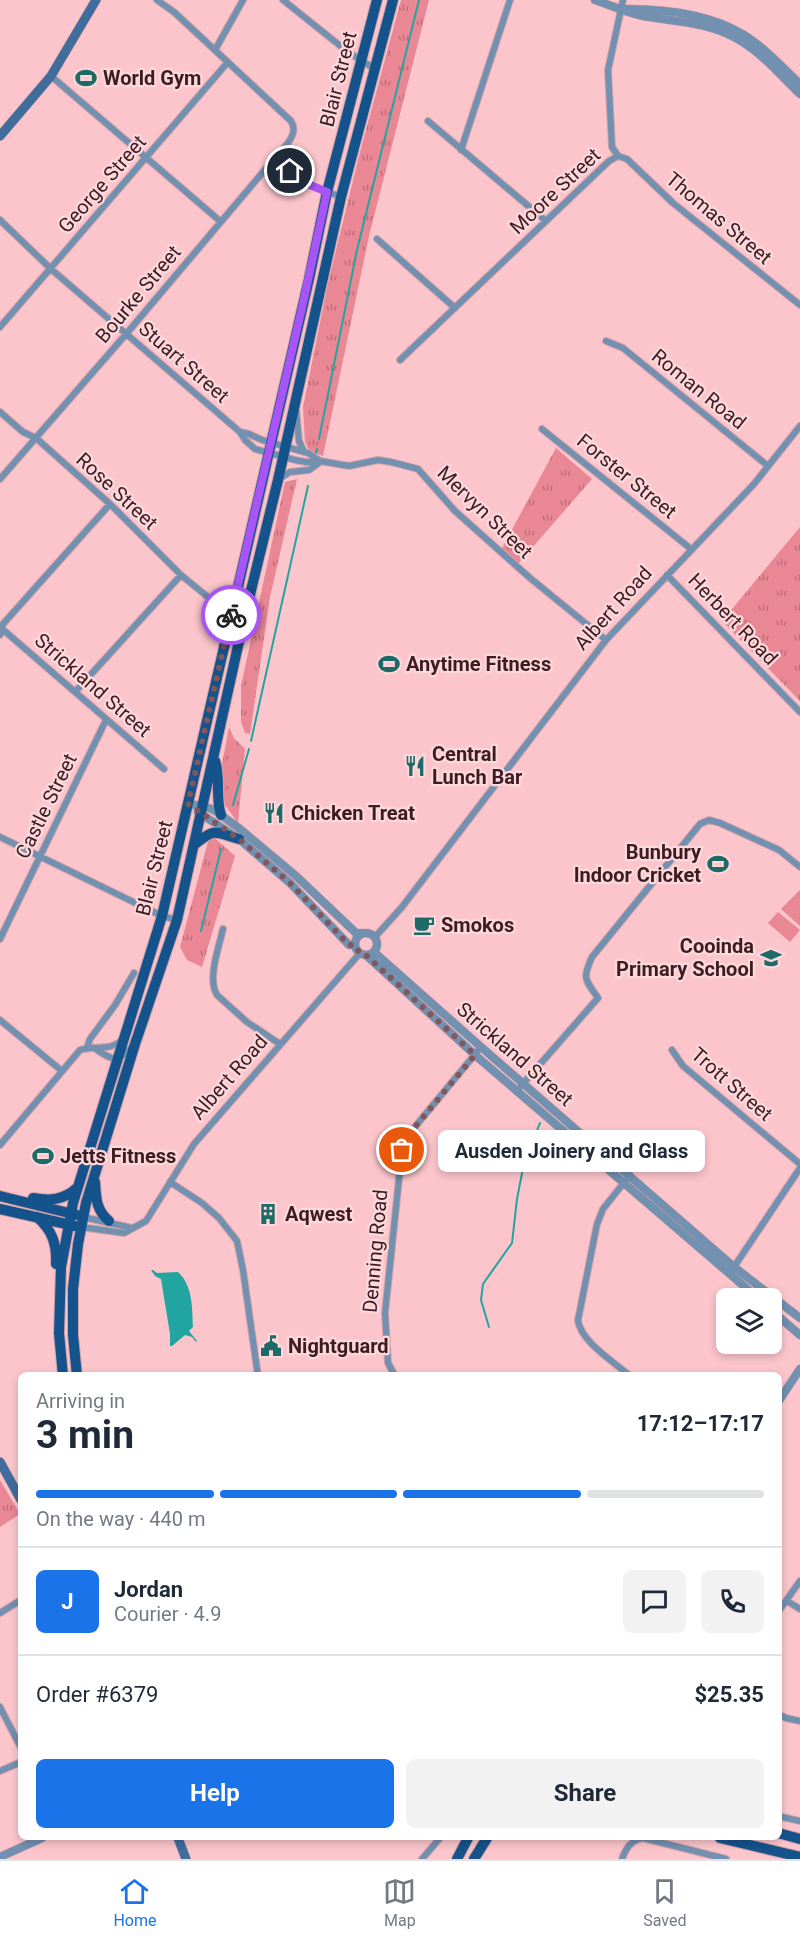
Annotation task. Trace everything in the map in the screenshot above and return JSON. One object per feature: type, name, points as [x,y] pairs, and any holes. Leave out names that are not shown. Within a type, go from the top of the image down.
[{"type":"main road","points":[[0,136],[51,76],[96,0]]},
{"type":"main road","name":"Blair Street","points":[[59,1333],[61,1267],[76,1188],[162,916],[327,192],[377,0]]},
{"type":"main road","name":"Blair Street","points":[[76,1372],[73,1289],[82,1222],[135,1044],[177,921],[341,197],[393,0]]},
{"type":"main road","points":[[214,758],[218,770],[218,806],[221,815]]},
{"type":"main road","points":[[194,845],[209,833],[215,832],[239,839]]},
{"type":"main road","points":[[95,1173],[96,1204],[101,1214],[109,1221]]},
{"type":"main road","points":[[0,1194],[46,1200],[69,1195],[76,1188]]},
{"type":"main road","points":[[0,1194],[82,1222]]},
{"type":"main road","points":[[0,1209],[37,1217],[70,1219]]},
{"type":"main road","points":[[37,1217],[47,1226],[57,1252],[54,1293],[63,1372]]},
{"type":"main road","points":[[0,1462],[18,1495]]},
{"type":"main road","points":[[782,1834],[800,1839]]},
{"type":"main road","points":[[179,1840],[186,1859]]},
{"type":"main road","points":[[457,1859],[467,1840]]},
{"type":"main road","points":[[474,1859],[486,1840]]},
{"type":"main road","points":[[728,1840],[800,1857]]},
{"type":"street","points":[[157,0],[174,12],[228,62]]},
{"type":"street","points":[[215,50],[243,0]]},
{"type":"street","points":[[283,0],[348,52],[375,69]]},
{"type":"street","points":[[461,150],[510,0]]},
{"type":"street","points":[[595,0],[691,15],[725,25],[743,34],[759,46],[800,84]]},
{"type":"street","points":[[622,4],[636,14],[695,23],[722,32],[758,53],[800,94]]},
{"type":"street","name":"Moore Street","points":[[400,360],[609,160],[618,156],[612,145],[608,74],[622,4]]},
{"type":"street","name":"Bourke Street","points":[[0,479],[127,333],[292,136],[294,126],[291,121],[228,62]]},
{"type":"street","name":"George Street","points":[[0,327],[228,62]]},
{"type":"street","points":[[51,76],[220,221]]},
{"type":"street","points":[[428,121],[546,221]]},
{"type":"street","name":"Thomas Street","points":[[618,156],[627,159],[673,202],[800,305]]},
{"type":"street","points":[[274,159],[305,182],[341,197]]},
{"type":"street","name":"Stuart Street","points":[[0,220],[51,269],[240,432],[270,448]]},
{"type":"street","points":[[377,239],[455,308]]},
{"type":"street","name":"Roman Road","points":[[606,341],[623,348],[768,466]]},
{"type":"street","points":[[295,403],[299,441],[304,452]]},
{"type":"street","name":"Rose Street","points":[[0,412],[23,432],[36,438],[110,504],[181,575],[231,616],[244,620]]},
{"type":"street","name":"Albert Road","points":[[375,937],[408,898],[606,640],[754,484],[800,426]]},
{"type":"street","name":"Forster Street","points":[[542,429],[691,549]]},
{"type":"street","name":"Stuart Street","points":[[240,432],[255,449],[270,448]]},
{"type":"street","name":"Mervyn Street","points":[[270,448],[306,462],[320,461],[349,466],[378,460],[418,469],[455,511],[530,578],[606,640]]},
{"type":"street","name":"Mervyn Street","points":[[270,448],[284,452],[308,453],[320,461]]},
{"type":"street","points":[[278,480],[290,472],[309,470],[320,461]]},
{"type":"street","points":[[1,630],[3,624],[110,504]]},
{"type":"street","points":[[75,692],[181,575]]},
{"type":"street","name":"Herbert Road","points":[[667,575],[800,712]]},
{"type":"street","points":[[209,598],[218,600],[237,590]]},
{"type":"street","name":"Strickland Street","points":[[1,630],[164,769]]},
{"type":"street","name":"Castle Street","points":[[0,939],[106,720]]},
{"type":"street","points":[[188,804],[221,815],[296,876],[356,933],[368,933],[375,937],[378,945],[367,954],[355,945],[349,945],[290,883],[202,810]]},
{"type":"street","points":[[517,1091],[598,998],[586,980],[585,971],[592,957],[700,824],[709,820],[720,823],[779,850],[800,867]]},
{"type":"street","points":[[0,837],[162,916],[177,921]]},
{"type":"street","points":[[223,929],[212,979],[214,990],[247,1022],[280,1044]]},
{"type":"street","points":[[355,945],[357,937],[362,933]]},
{"type":"street","name":"Albert Road","points":[[133,1228],[150,1216],[194,1144],[280,1044],[367,954]]},
{"type":"street","name":"Strickland Street","points":[[367,954],[481,1047],[630,1175],[749,1288]]},
{"type":"street","name":"Strickland Street","points":[[367,954],[475,1055],[623,1184],[732,1270],[800,1318]]},
{"type":"street","points":[[0,1145],[62,1071],[87,1049],[90,1039],[115,1005],[134,973]]},
{"type":"street","points":[[0,1020],[62,1071]]},
{"type":"street","points":[[87,1049],[104,1049],[118,1044],[123,1038]]},
{"type":"street","points":[[87,1049],[117,1060],[123,1058],[135,1044]]},
{"type":"street","name":"Denning Road","points":[[393,1372],[388,1363],[385,1313],[402,1150],[414,1128],[481,1047]]},
{"type":"street","name":"Trott Street","points":[[672,1050],[683,1066],[800,1164]]},
{"type":"street","points":[[732,1270],[800,1168]]},
{"type":"street","points":[[625,1372],[585,1338],[579,1328],[578,1320],[597,1224],[603,1209],[630,1175]]},
{"type":"street","points":[[170,1182],[202,1203],[219,1218],[237,1241],[257,1372]]},
{"type":"street","points":[[82,1222],[109,1221],[133,1228]]},
{"type":"street","points":[[82,1222],[124,1233],[133,1228]]},
{"type":"street","points":[[782,1319],[800,1335]]},
{"type":"street","points":[[782,1396],[800,1369]]},
{"type":"street","points":[[782,1607],[800,1581]]},
{"type":"street","points":[[787,1600],[800,1609]]},
{"type":"street","points":[[0,1613],[18,1602]]},
{"type":"street","points":[[0,1707],[18,1742]]},
{"type":"street","points":[[782,1716],[800,1721]]},
{"type":"street","points":[[0,1771],[18,1763]]},
{"type":"street","points":[[782,1817],[800,1821]]},
{"type":"street","points":[[0,1857],[38,1840]]},
{"type":"street","points":[[422,1859],[438,1840]]},
{"type":"street","points":[[622,1859],[629,1845],[636,1840]]},
{"type":"street","points":[[651,1840],[726,1859]]},
{"type":"green space","points":[[401,0],[429,0],[369,236],[323,456],[309,451],[305,442],[303,407],[328,283]]},
{"type":"green space","points":[[556,448],[592,479],[518,564],[501,550]]},
{"type":"green space","points":[[297,479],[270,597],[250,734],[245,733],[241,722],[241,686],[285,482]]},
{"type":"green space","points":[[800,527],[800,701],[722,621]]},
{"type":"green space","points":[[229,727],[234,738],[245,749],[238,823],[225,805],[219,781]]},
{"type":"green space","points":[[210,834],[235,856],[202,967],[187,960],[180,947]]},
{"type":"green space","points":[[800,890],[800,926],[781,909]]},
{"type":"green space","points":[[778,912],[800,930],[790,942],[768,923]]},
{"type":"green space","points":[[0,1480],[18,1511],[18,1515],[0,1527]]},
{"type":"water","points":[[151,1270],[157,1273],[178,1272],[187,1284],[192,1304],[193,1327],[189,1331],[196,1342],[192,1337],[185,1335],[170,1346],[161,1279]]},
{"type":"waterway","points":[[319,439],[357,250],[419,0]]},
{"type":"waterway","points":[[315,456],[317,449]]},
{"type":"waterway","points":[[251,741],[308,486]]},
{"type":"waterway","points":[[233,805],[249,749]]},
{"type":"waterway","points":[[201,931],[221,849]]},
{"type":"waterway","points":[[489,1327],[481,1300],[483,1284],[512,1243],[524,1163],[540,1123]]},
{"type":"way so far","points":[[231,615],[188,804],[239,839],[290,883],[349,945],[355,945],[360,954],[367,956],[475,1055],[414,1128],[402,1150]]},
{"type":"place","name":"World Gym","points":[[86,78]]},
{"type":"place","name":"Anytime Fitness","points":[[389,664]]},
{"type":"place","name":"Central Lunch Bar","points":[[415,766]]},
{"type":"place","name":"Chicken Treat","points":[[274,813]]},
{"type":"place","name":"Bunbury Indoor Cricket","points":[[718,864]]},
{"type":"place","name":"Smokos","points":[[424,925]]},
{"type":"place","name":"Cooinda Primary School","points":[[771,958]]},
{"type":"place","name":"Ausden Joinery and Glass","points":[[402,1150]]},
{"type":"place","name":"Jetts Fitness","points":[[43,1156]]},
{"type":"place","name":"Aqwest","points":[[268,1214]]},
{"type":"place","name":"Nightguard","points":[[271,1346]]},
{"type":"route","points":[[231,615],[327,192],[317,189],[290,171]]}]
